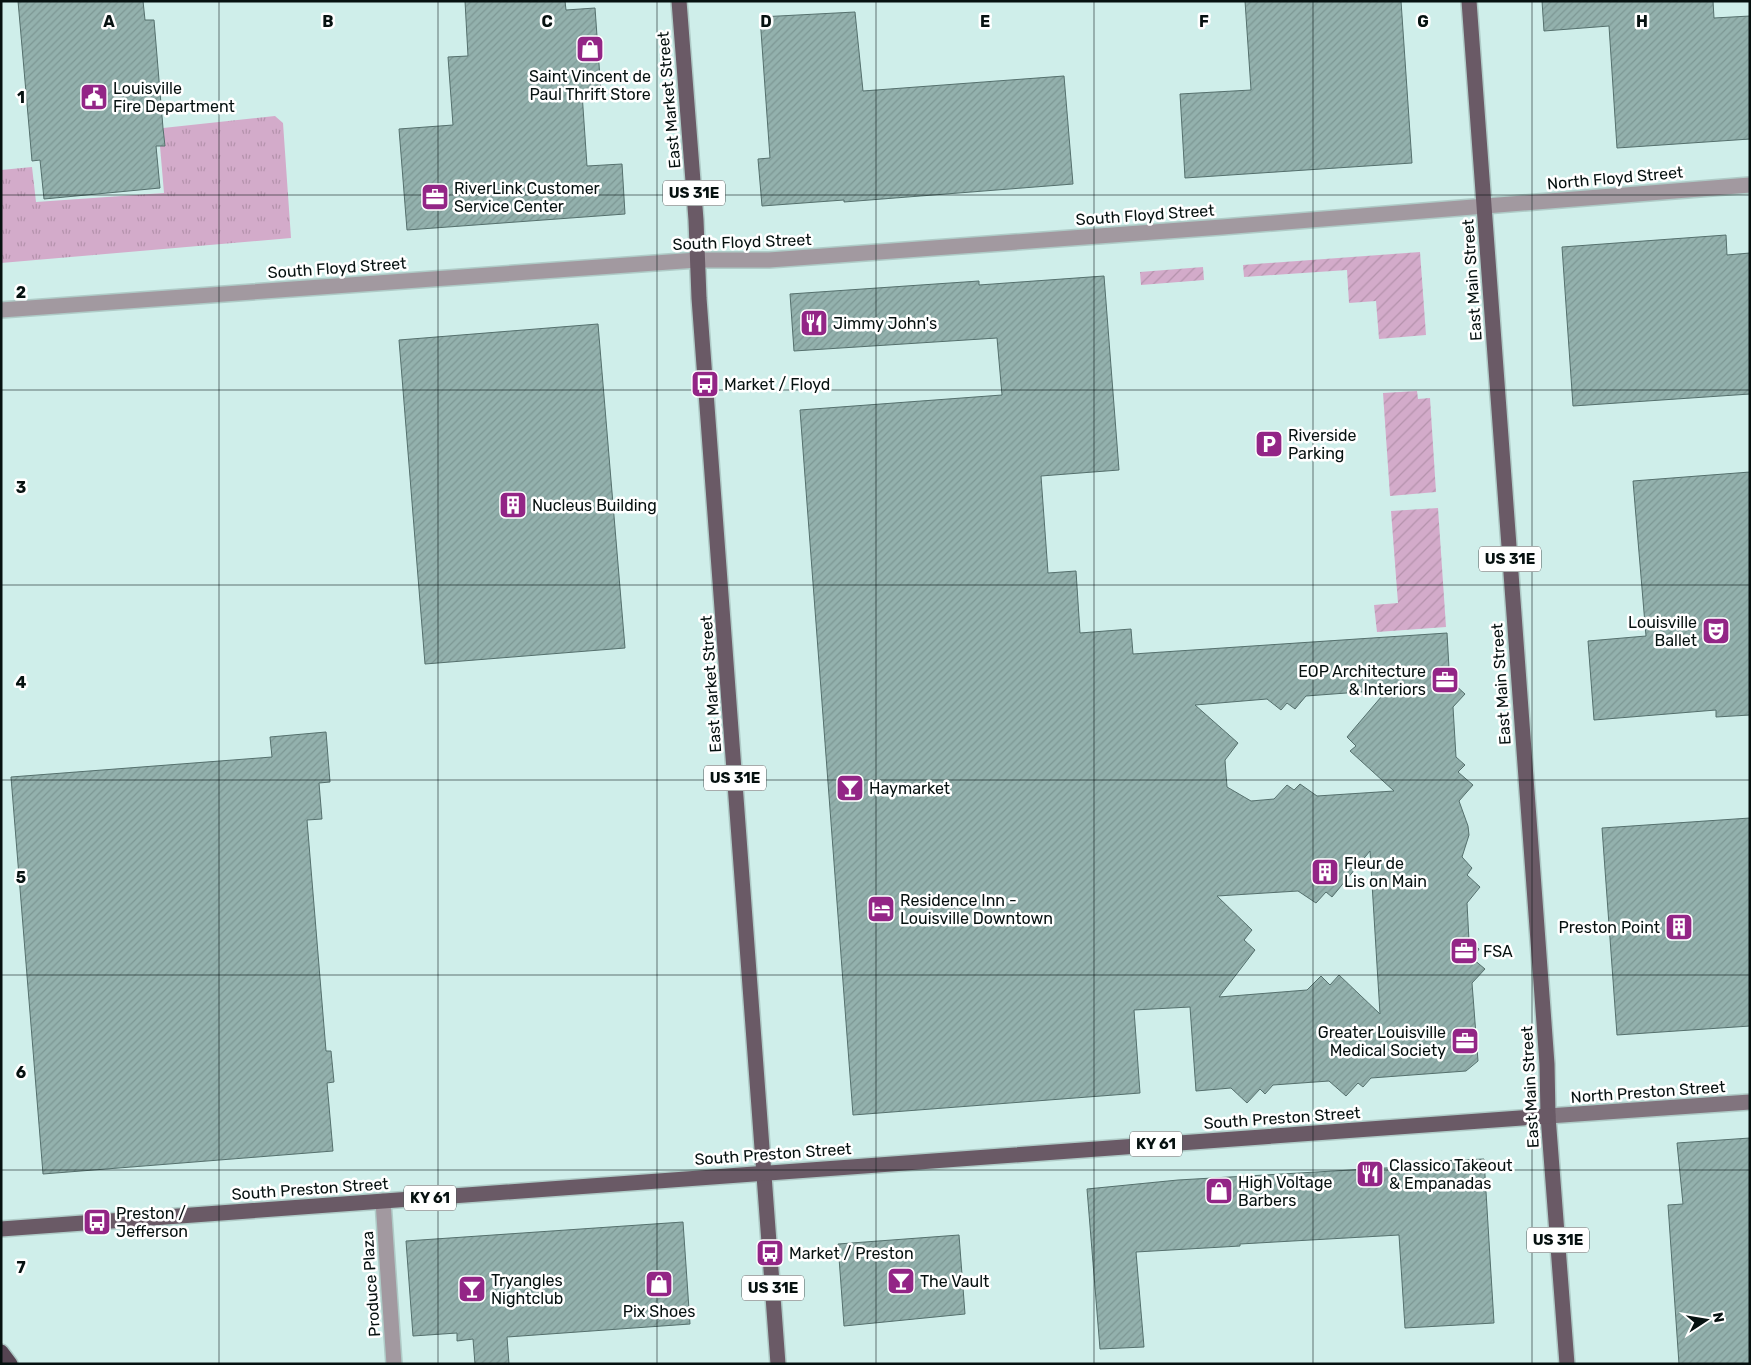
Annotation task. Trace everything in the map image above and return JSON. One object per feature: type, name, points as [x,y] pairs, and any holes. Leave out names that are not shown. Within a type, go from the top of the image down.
[{"type":"highway","points":[[1,1352],[10,1364]]},
{"type":"main road","name":"East Market Street","points":[[679,1],[778,1364]]},
{"type":"main road","name":"East Main Street","points":[[1469,1],[1547,1064],[1548,1116],[1567,1364]]},
{"type":"main road","name":"South Preston Street","points":[[1,1229],[1548,1116]]},
{"type":"street","name":"North Floyd Street","points":[[1484,206],[1750,185]]},
{"type":"street","name":"South Floyd Street","points":[[1,310],[697,260],[769,260],[1484,206]]},
{"type":"street","name":"North Preston Street","points":[[1548,1116],[1750,1102]]},
{"type":"street","name":"Produce Plaza","points":[[383,1201],[394,1364]]},
{"type":"green space","points":[[275,116],[283,123],[291,238],[1,263],[1,170],[32,167],[36,202],[164,193],[160,146],[165,146],[163,128]]},
{"type":"green space","points":[[1420,252],[1426,335],[1379,339],[1376,301],[1349,303],[1347,270],[1244,277],[1243,265]]},
{"type":"green space","points":[[1203,267],[1204,280],[1141,285],[1140,272]]},
{"type":"green space","points":[[1417,391],[1418,399],[1430,398],[1436,492],[1390,496],[1383,393]]},
{"type":"green space","points":[[1438,508],[1446,627],[1377,632],[1374,605],[1398,603],[1391,511]]},
{"type":"building","name":"Louisville Fire Department","points":[[18,1],[143,1],[145,20],[154,20],[165,146],[156,146],[160,188],[44,199],[40,160],[32,161]]},
{"type":"building","points":[[465,1],[565,1],[566,10],[595,8],[601,92],[582,93],[587,166],[622,164],[625,214],[407,230],[399,129],[453,125],[448,57],[468,56]]},
{"type":"building","points":[[1245,1],[1401,1],[1412,163],[1185,178],[1180,94],[1251,90]]},
{"type":"building","points":[[1542,1],[1713,1],[1714,18],[1750,16],[1750,139],[1617,148],[1609,26],[1544,31]]},
{"type":"building","points":[[855,12],[863,91],[1064,76],[1073,184],[844,202],[844,200],[762,206],[758,159],[770,158],[760,17]]},
{"type":"building","points":[[1726,235],[1727,255],[1750,253],[1750,394],[1573,406],[1562,247]]},
{"type":"building","points":[[1104,276],[1119,470],[1041,476],[1048,573],[1076,571],[1080,633],[1131,629],[1133,654],[1447,633],[1449,668],[1458,676],[1453,683],[1465,694],[1453,707],[1456,757],[1465,765],[1458,772],[1473,785],[1459,801],[1468,826],[1469,835],[1462,857],[1472,868],[1467,875],[1480,887],[1467,903],[1469,941],[1479,949],[1473,959],[1485,969],[1472,983],[1478,1061],[1466,1071],[1371,1078],[1363,1087],[1358,1083],[1346,1096],[1329,1081],[1273,1085],[1265,1094],[1260,1089],[1247,1103],[1231,1088],[1196,1091],[1190,1007],[1134,1010],[1140,1093],[853,1115],[800,410],[1002,395],[997,338],[794,351],[790,294],[979,281],[979,285]],"holes":[[[1387,690],[1347,737],[1356,746],[1350,751],[1394,791],[1317,796],[1300,784],[1294,790],[1287,785],[1274,799],[1251,801],[1227,787],[1225,760],[1238,743],[1195,705],[1267,699],[1281,710],[1287,703],[1295,709],[1306,696]],[[1370,851],[1380,1014],[1339,975],[1330,985],[1321,976],[1307,990],[1219,997],[1255,950],[1244,940],[1252,930],[1217,896],[1298,891],[1316,903],[1326,892],[1332,897]]]},
{"type":"building","name":"Nucleus Building","points":[[598,324],[625,648],[425,664],[399,340]]},
{"type":"building","points":[[1750,472],[1750,715],[1716,717],[1716,710],[1594,720],[1588,641],[1646,636],[1633,481]]},
{"type":"building","points":[[326,732],[330,782],[319,783],[322,819],[307,820],[326,1051],[331,1051],[334,1082],[327,1083],[333,1151],[43,1174],[11,777],[272,757],[270,737]]},
{"type":"building","name":"Preston Point","points":[[1750,818],[1750,1026],[1617,1035],[1602,828]]},
{"type":"building","points":[[1750,1138],[1750,1364],[1679,1364],[1668,1205],[1683,1204],[1677,1143]]},
{"type":"building","points":[[1484,1159],[1494,1323],[1405,1328],[1399,1235],[1240,1244],[1240,1246],[1136,1252],[1144,1347],[1100,1349],[1087,1189],[1178,1180],[1420,1166],[1419,1162]]},
{"type":"building","points":[[683,1222],[690,1324],[507,1337],[509,1364],[475,1364],[473,1339],[457,1341],[457,1333],[413,1336],[406,1241]]},
{"type":"building","name":"The Vault","points":[[959,1235],[965,1314],[844,1326],[838,1244]]},
{"type":"place","name":"Saint Vincent de Paul Thrift Store","points":[[590,49]]},
{"type":"place","name":"Louisville Fire Department","points":[[94,97]]},
{"type":"place","name":"RiverLink Customer Service Center","points":[[435,197]]},
{"type":"place","name":"Jimmy John's","points":[[814,323]]},
{"type":"place","name":"Market / Floyd","points":[[705,384]]},
{"type":"place","name":"Riverside Parking","points":[[1269,444]]},
{"type":"place","name":"Nucleus Building","points":[[513,505]]},
{"type":"place","name":"Louisville Ballet","points":[[1716,631]]},
{"type":"place","name":"EOP Architecture & Interiors","points":[[1445,680]]},
{"type":"place","name":"Haymarket","points":[[850,788]]},
{"type":"place","name":"Fleur de Lis on Main","points":[[1325,872]]},
{"type":"place","name":"Residence Inn - Louisville Downtown","points":[[881,909]]},
{"type":"place","name":"Preston Point","points":[[1679,927]]},
{"type":"place","name":"FSA","points":[[1464,951]]},
{"type":"place","name":"Greater Louisville Medical Society","points":[[1465,1041]]},
{"type":"place","name":"Classico Takeout & Empanadas","points":[[1370,1174]]},
{"type":"place","name":"High Voltage Barbers","points":[[1219,1191]]},
{"type":"place","name":"Preston / Jefferson","points":[[97,1222]]},
{"type":"place","name":"Market / Preston","points":[[770,1253]]},
{"type":"place","name":"The Vault","points":[[901,1281]]},
{"type":"place","name":"Pix Shoes","points":[[659,1284]]},
{"type":"place","name":"Tryangles Nightclub","points":[[472,1289]]}]
